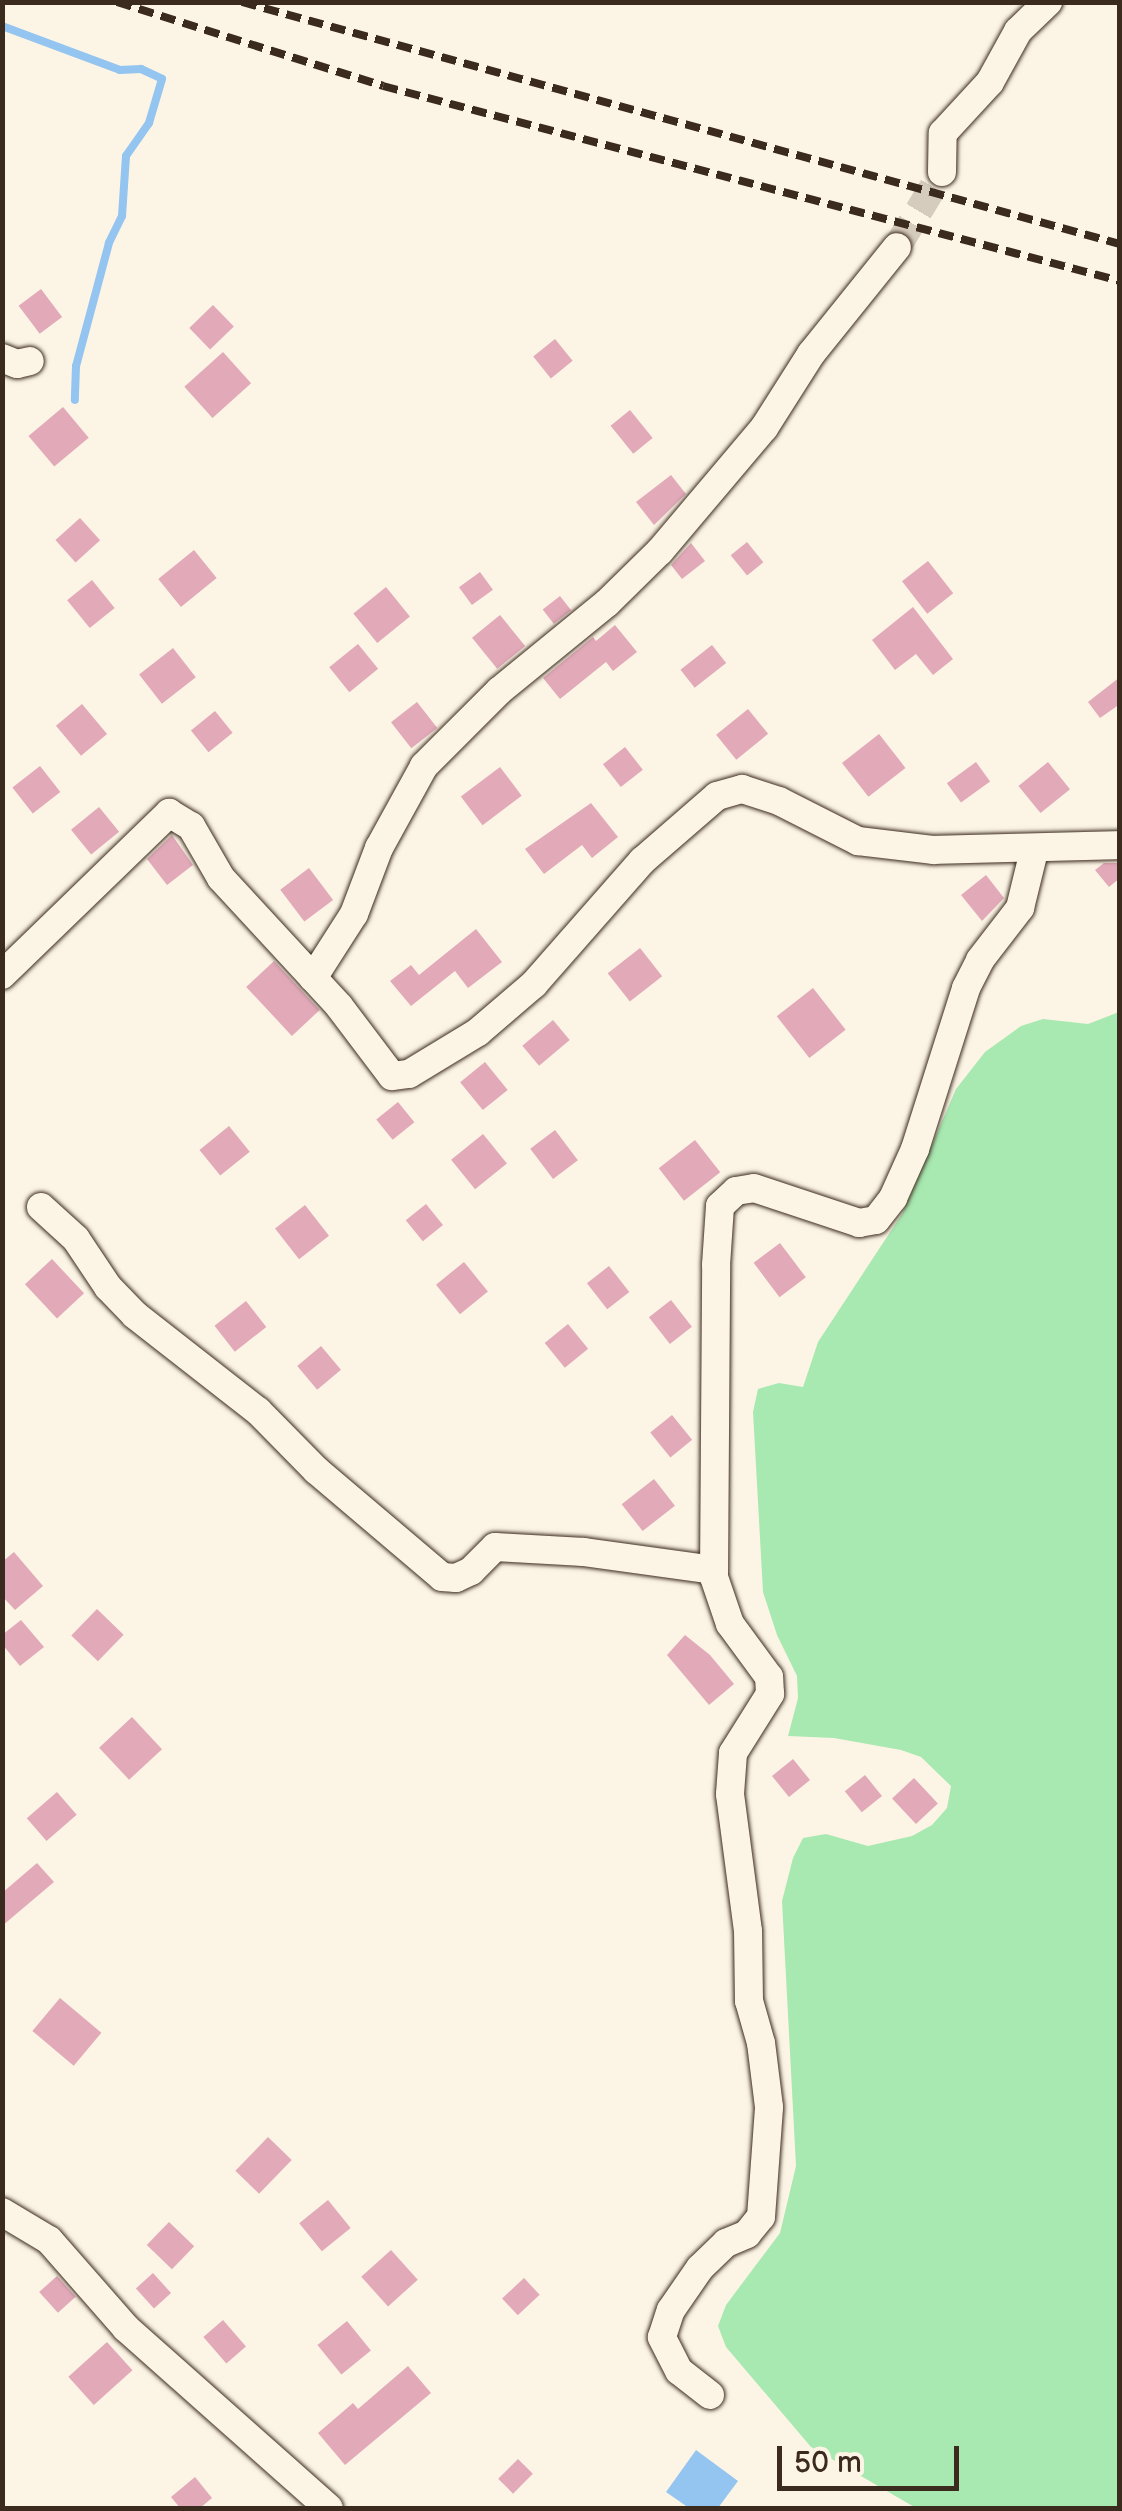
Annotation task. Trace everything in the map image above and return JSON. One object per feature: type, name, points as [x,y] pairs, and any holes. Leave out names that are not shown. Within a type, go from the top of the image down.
[{"type":"street","points":[[942,172],[943,133],[990,82],[1018,32],[1048,2]]},
{"type":"street","points":[[313,978],[354,914],[378,848],[424,766],[498,691],[606,603],[660,552],[764,428],[811,354],[897,247]]},
{"type":"street","points":[[2,975],[169,813],[191,826],[221,878],[313,978],[392,1076],[409,1074],[478,1032],[534,984],[642,861],[717,796],[742,788],[779,801],[858,840],[934,850],[1120,845]]},
{"type":"street","points":[[710,2396],[679,2371],[662,2337],[671,2310],[700,2268],[726,2243],[747,2234],[761,2216],[769,2107],[761,2043],[749,2001],[748,1931],[730,1794],[734,1753],[770,1694],[769,1677],[730,1624],[714,1570],[716,1266],[720,1206],[736,1191],[754,1188],[859,1223],[876,1220],[893,1198],[915,1149],[966,988],[980,960],[1020,908],[1034,850]]},
{"type":"street","points":[[41,1207],[76,1240],[108,1286],[135,1314],[258,1411],[316,1470],[442,1577],[456,1578],[470,1571],[495,1547],[584,1552],[714,1570]]},
{"type":"street","points":[[2,2212],[49,2240],[126,2328],[330,2508]]},
{"type":"green space","points":[[1119,1012],[1119,2506],[916,2508],[811,2447],[726,2347],[718,2326],[726,2305],[780,2233],[796,2166],[782,1901],[793,1858],[803,1838],[826,1834],[868,1846],[912,1836],[932,1825],[947,1808],[951,1786],[921,1757],[901,1750],[834,1738],[788,1736],[798,1698],[797,1676],[777,1635],[763,1592],[753,1412],[758,1389],[779,1383],[803,1387],[818,1342],[902,1214],[956,1089],[985,1052],[1021,1026],[1043,1019],[1088,1024]]},
{"type":"water","points":[[696,2450],[738,2481],[718,2508],[689,2508],[666,2492]]},
{"type":"building","points":[[41,289],[62,317],[40,334],[19,306]]},
{"type":"building","points":[[213,305],[234,327],[210,350],[189,328]]},
{"type":"building","points":[[555,339],[573,361],[551,378],[533,357]]},
{"type":"building","points":[[223,352],[251,383],[212,418],[184,387]]},
{"type":"building","points":[[63,407],[89,438],[54,467],[29,436]]},
{"type":"building","points":[[630,410],[653,438],[633,454],[611,426]]},
{"type":"building","points":[[671,475],[686,494],[654,525],[636,502]]},
{"type":"building","points":[[80,518],[100,540],[76,562],[55,540]]},
{"type":"building","points":[[747,542],[763,562],[747,575],[731,555]]},
{"type":"building","points":[[691,543],[705,561],[682,579],[671,565]]},
{"type":"building","points":[[194,550],[217,578],[181,607],[158,579]]},
{"type":"building","points":[[928,561],[953,593],[927,614],[902,581]]},
{"type":"building","points":[[480,572],[493,590],[472,605],[459,587]]},
{"type":"building","points":[[92,580],[115,608],[90,628],[67,600]]},
{"type":"building","points":[[386,587],[410,617],[377,643],[353,613]]},
{"type":"building","points":[[560,596],[571,610],[554,624],[543,610]]},
{"type":"building","points":[[913,607],[953,659],[933,675],[916,654],[895,670],[872,640]]},
{"type":"building","points":[[500,615],[525,646],[497,669],[472,638]]},
{"type":"building","points":[[615,625],[637,652],[613,671],[606,662],[560,699],[543,678],[593,637],[596,641]]},
{"type":"building","points":[[358,644],[378,669],[349,692],[329,667]]},
{"type":"building","points":[[712,645],[726,663],[695,688],[680,670]]},
{"type":"building","points":[[173,648],[196,677],[162,704],[139,674]]},
{"type":"building","points":[[1120,677],[1120,704],[1100,718],[1088,702]]},
{"type":"building","points":[[417,702],[437,728],[411,748],[391,722]]},
{"type":"building","points":[[82,704],[107,734],[81,756],[56,726]]},
{"type":"building","points":[[748,709],[768,734],[736,760],[716,735]]},
{"type":"building","points":[[215,711],[233,733],[209,752],[191,731]]},
{"type":"building","points":[[879,734],[905,768],[868,797],[842,763]]},
{"type":"building","points":[[625,747],[643,770],[621,787],[603,764]]},
{"type":"building","points":[[976,762],[990,781],[961,803],[947,783]]},
{"type":"building","points":[[1048,762],[1070,789],[1040,813],[1018,786]]},
{"type":"building","points":[[40,766],[60,792],[33,814],[12,788]]},
{"type":"building","points":[[500,767],[522,796],[483,825],[461,796]]},
{"type":"building","points":[[591,803],[618,837],[592,858],[582,845],[544,874],[525,849]]},
{"type":"building","points":[[99,807],[119,832],[91,855],[71,830]]},
{"type":"building","points":[[172,835],[193,865],[167,885],[147,859]]},
{"type":"building","points":[[1104,863],[1120,863],[1120,878],[1109,887],[1095,870]]},
{"type":"building","points":[[309,868],[333,900],[304,922],[280,890]]},
{"type":"building","points":[[986,875],[1004,898],[982,921],[961,895]]},
{"type":"building","points":[[476,929],[502,962],[468,988],[455,971],[411,1006],[390,981],[411,965],[419,975]]},
{"type":"building","points":[[640,948],[662,976],[630,1002],[608,973]]},
{"type":"building","points":[[274,961],[320,1010],[292,1036],[246,987]]},
{"type":"building","points":[[813,988],[846,1030],[809,1058],[777,1016]]},
{"type":"building","points":[[553,1020],[570,1040],[539,1066],[522,1046]]},
{"type":"building","points":[[485,1062],[508,1090],[483,1110],[460,1082]]},
{"type":"building","points":[[398,1102],[414,1122],[393,1140],[376,1120]]},
{"type":"building","points":[[229,1126],[250,1152],[220,1176],[199,1150]]},
{"type":"building","points":[[555,1130],[578,1160],[553,1179],[530,1149]]},
{"type":"building","points":[[483,1134],[507,1164],[475,1189],[451,1160]]},
{"type":"building","points":[[695,1140],[720,1172],[684,1201],[659,1168]]},
{"type":"building","points":[[426,1204],[443,1225],[423,1241],[406,1220]]},
{"type":"building","points":[[305,1205],[329,1236],[299,1259],[275,1228]]},
{"type":"building","points":[[780,1243],[806,1277],[780,1297],[754,1263]]},
{"type":"building","points":[[52,1259],[84,1293],[57,1319],[25,1284]]},
{"type":"building","points":[[464,1262],[488,1292],[460,1314],[436,1285]]},
{"type":"building","points":[[609,1266],[629,1292],[607,1309],[587,1283]]},
{"type":"building","points":[[671,1300],[692,1327],[670,1344],[649,1317]]},
{"type":"building","points":[[246,1301],[266,1327],[235,1352],[214,1326]]},
{"type":"building","points":[[568,1324],[588,1349],[565,1368],[545,1343]]},
{"type":"building","points":[[321,1346],[341,1370],[317,1390],[297,1366]]},
{"type":"building","points":[[672,1415],[692,1440],[670,1457],[650,1433]]},
{"type":"building","points":[[654,1479],[675,1506],[643,1531],[622,1504]]},
{"type":"building","points":[[14,1552],[43,1586],[15,1610],[2,1596],[2,1562]]},
{"type":"building","points":[[97,1609],[124,1635],[98,1661],[71,1636]]},
{"type":"building","points":[[21,1620],[44,1647],[20,1666],[2,1644],[2,1635]]},
{"type":"building","points":[[685,1635],[710,1655],[734,1684],[709,1705],[667,1655]]},
{"type":"building","points":[[132,1717],[162,1749],[129,1780],[99,1748]]},
{"type":"building","points":[[793,1759],[810,1780],[789,1797],[772,1776]]},
{"type":"building","points":[[865,1775],[882,1796],[862,1812],[845,1791]]},
{"type":"building","points":[[914,1778],[938,1804],[916,1824],[892,1798]]},
{"type":"building","points":[[57,1792],[77,1815],[46,1841],[27,1818]]},
{"type":"building","points":[[37,1863],[54,1882],[2,1926],[2,1893]]},
{"type":"building","points":[[60,1998],[101,2033],[74,2066],[32,2031]]},
{"type":"building","points":[[268,2137],[292,2160],[259,2194],[235,2171]]},
{"type":"building","points":[[328,2200],[351,2228],[322,2251],[299,2223]]},
{"type":"building","points":[[169,2222],[194,2246],[172,2269],[147,2245]]},
{"type":"building","points":[[391,2250],[418,2280],[388,2306],[361,2277]]},
{"type":"building","points":[[153,2273],[171,2293],[154,2308],[136,2288]]},
{"type":"building","points":[[57,2276],[76,2297],[58,2313],[39,2292]]},
{"type":"building","points":[[524,2278],[540,2295],[518,2315],[502,2298]]},
{"type":"building","points":[[223,2320],[246,2346],[226,2363],[203,2337]]},
{"type":"building","points":[[347,2321],[371,2351],[341,2374],[317,2345]]},
{"type":"building","points":[[107,2342],[132,2370],[94,2405],[68,2377]]},
{"type":"building","points":[[408,2366],[431,2393],[345,2465],[318,2433],[353,2403],[358,2409]]},
{"type":"building","points":[[518,2459],[533,2474],[513,2494],[498,2479]]},
{"type":"building","points":[[195,2477],[212,2498],[200,2508],[180,2508],[171,2497]]},
{"type":"waterway","points":[[2,26],[120,70],[141,69],[162,79],[149,123],[126,156],[122,216],[109,243],[76,366],[75,400]]},
{"type":"tunnel","points":[[897,247],[942,172]]},
{"type":"railway","points":[[117,2],[383,86],[1120,281]]},
{"type":"railway","points":[[242,2],[1120,244]]}]
